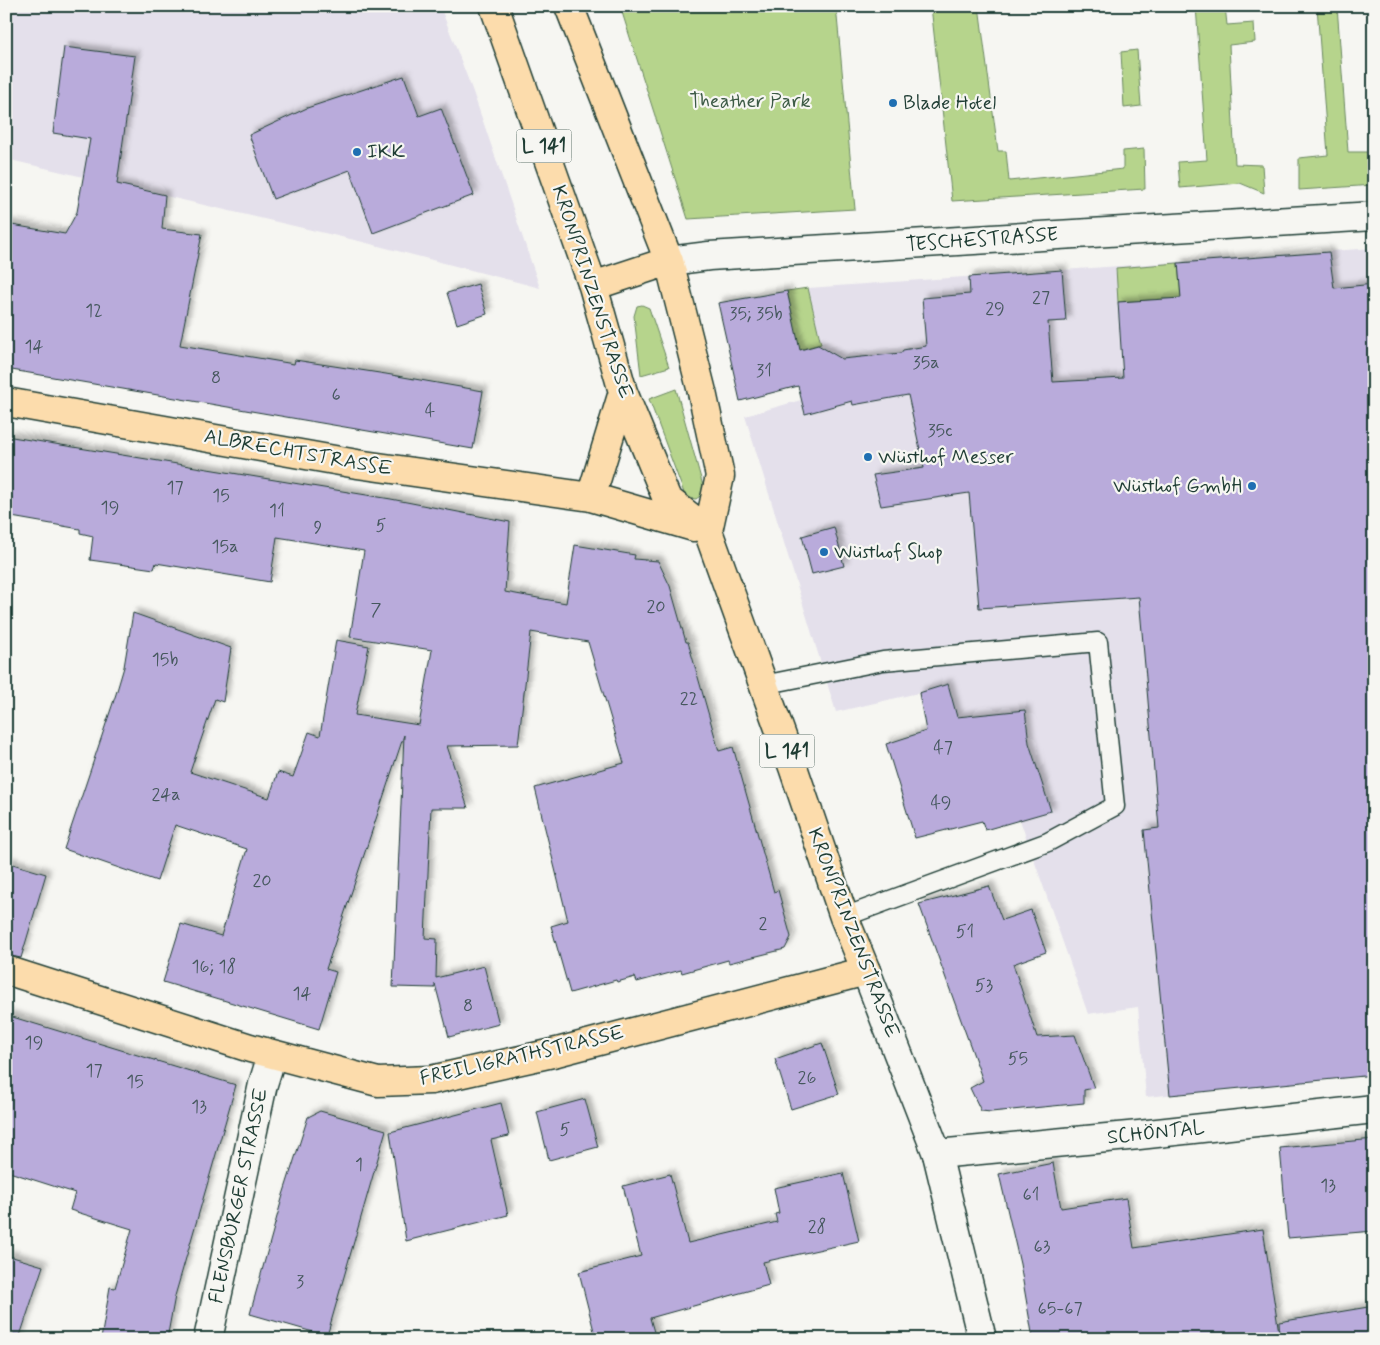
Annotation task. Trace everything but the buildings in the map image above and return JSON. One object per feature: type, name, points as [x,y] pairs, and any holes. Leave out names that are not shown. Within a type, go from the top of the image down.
[{"type":"main road","name":"KRONPRINZENSTRASSE","points":[[494,6],[593,286],[623,392],[667,499],[708,531],[844,918],[866,971]]},
{"type":"main road","points":[[569,6],[669,261],[699,379],[720,476],[708,531]]},
{"type":"main road","name":"TESCHESTRASSE","points":[[593,286],[669,261]]},
{"type":"main road","points":[[591,497],[623,392]]},
{"type":"main road","name":"ALBRECHTSTRASSE","points":[[6,402],[357,464],[591,497],[708,531]]},
{"type":"main road","name":"FREILIGRATHSTRASSE","points":[[6,970],[272,1055],[378,1082],[431,1080],[557,1052],[866,971]]},
{"type":"street","name":"TESCHESTRASSE","points":[[669,261],[709,256],[1374,216]]},
{"type":"street","name":"KRONPRINZENSTRASSE","points":[[866,971],[937,1154],[982,1339]]},
{"type":"street","name":"FLENSBURGER STRASSE","points":[[208,1339],[263,1084],[272,1055]]},
{"type":"street","name":"SCHÖNTAL","points":[[937,1154],[1374,1109]]},
{"type":"lane","points":[[763,685],[883,661],[1098,642],[1115,806],[1048,842],[844,918]]},
{"type":"shaded area","points":[[6,6],[440,6],[473,92],[540,288],[363,242],[6,159]]},
{"type":"shaded area","name":"Wüsthof GmbH","points":[[1374,248],[1374,1075],[1146,1097],[1138,1007],[1088,1014],[1020,820],[1050,811],[1029,743],[1025,710],[955,717],[952,700],[922,711],[918,693],[836,712],[745,416],[801,400],[793,352],[821,344],[808,288]]},
{"type":"green space","name":"Theather Park","points":[[620,6],[836,6],[855,209],[688,219]]},
{"type":"green space","points":[[931,6],[979,6],[998,151],[1006,151],[1009,181],[1123,169],[1123,151],[1144,149],[1145,189],[952,201]]},
{"type":"green space","points":[[1196,6],[1225,6],[1227,25],[1254,23],[1255,42],[1229,45],[1235,164],[1262,165],[1264,193],[1240,183],[1180,188],[1178,162],[1207,160]]},
{"type":"green space","points":[[1317,6],[1337,6],[1348,152],[1373,152],[1374,185],[1299,190],[1299,158],[1328,155]]},
{"type":"green space","points":[[1137,50],[1141,106],[1124,108],[1121,52]]},
{"type":"green space","points":[[1178,263],[1181,298],[1118,302],[1116,268]]},
{"type":"green space","points":[[808,288],[821,344],[781,355],[794,324],[787,291]]},
{"type":"green space","points":[[642,305],[649,308],[669,367],[641,375],[634,316],[637,306]]},
{"type":"green space","points":[[676,389],[703,486],[703,494],[696,499],[689,498],[684,493],[649,399]]},
{"type":"place","name":"Blade Hotel","points":[[893,103]]},
{"type":"place","name":"IKK","points":[[357,152]]},
{"type":"place","name":"Wüsthof Messer","points":[[868,457]]},
{"type":"place","name":"Wüsthof GmbH","points":[[1252,486]]},
{"type":"place","name":"Wüsthof Shop","points":[[824,552]]}]
